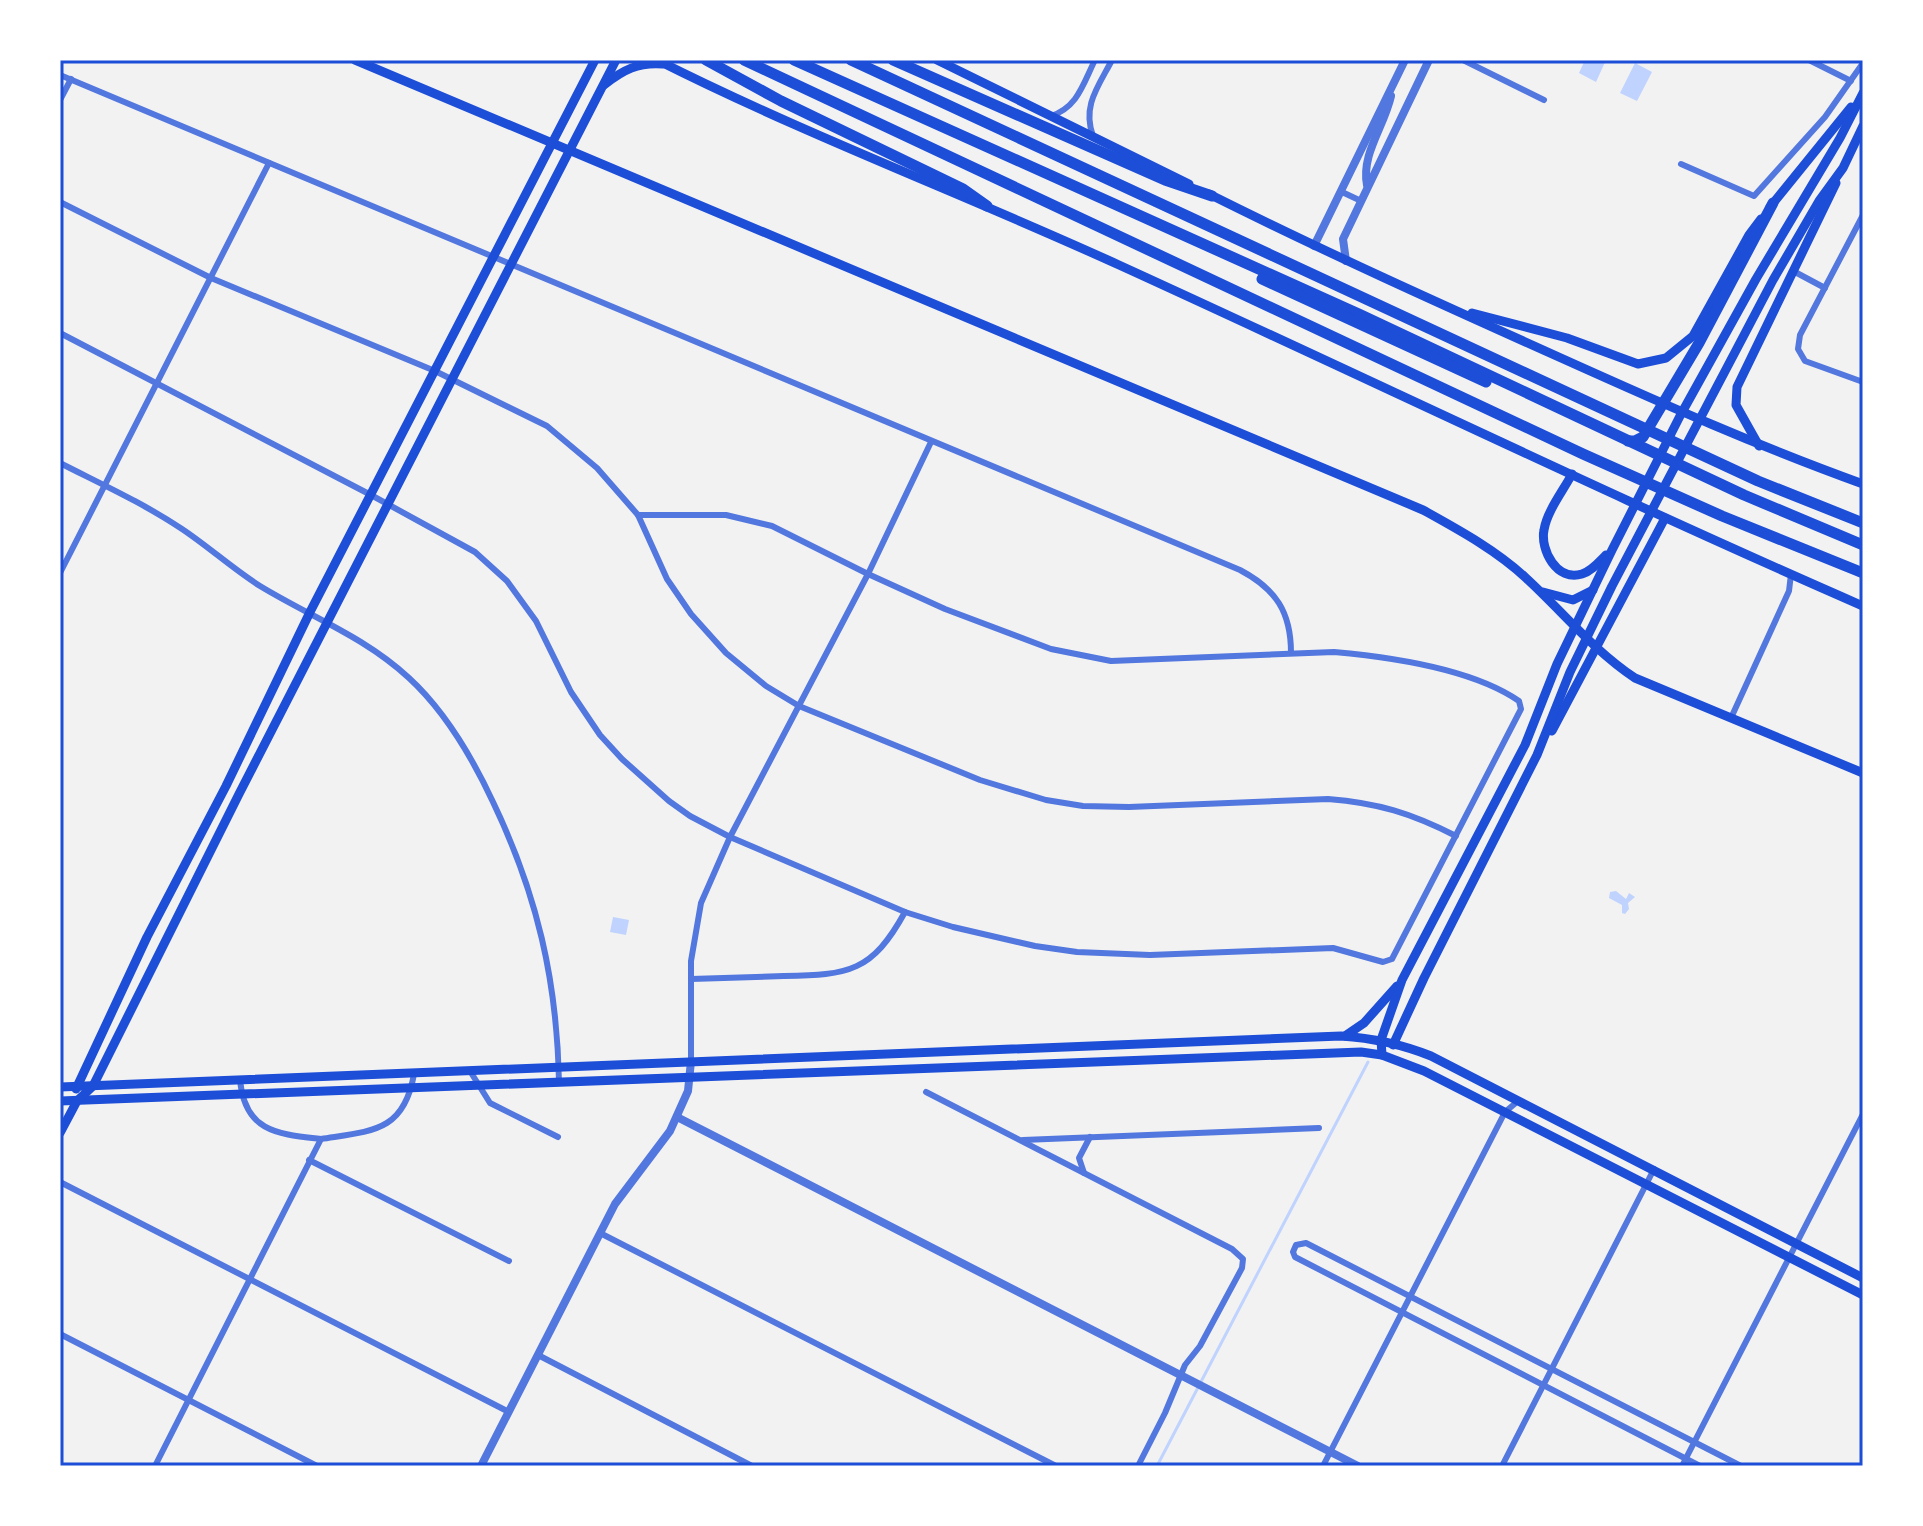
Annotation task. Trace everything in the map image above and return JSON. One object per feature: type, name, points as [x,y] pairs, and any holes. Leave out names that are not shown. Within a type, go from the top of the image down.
[{"type":"highway","points":[[706,60],[781,101],[963,189],[987,206]]},
{"type":"highway","points":[[744,60],[1583,454],[1722,516],[1863,573]]},
{"type":"highway","points":[[794,60],[1361,315],[1744,495],[1863,545]]},
{"type":"highway","points":[[851,60],[1758,481],[1863,523]]},
{"type":"highway","points":[[893,60],[1165,180],[1212,196]]},
{"type":"highway","points":[[1038,172],[1674,469],[1863,551]]},
{"type":"highway","points":[[1614,441],[1635,441],[1643,437],[1683,370],[1773,203]]},
{"type":"main road","points":[[355,60],[1423,510],[1490,549],[1539,591],[1608,660],[1635,678],[1863,773]]},
{"type":"main road","points":[[60,1133],[77,1101],[93,1086],[239,794],[616,60]]},
{"type":"main road","points":[[937,60],[1346,261],[1759,446],[1863,484]]},
{"type":"main road","points":[[77,1101],[76,1086],[147,937],[593,62]]},
{"type":"main road","points":[[601,88],[631,67],[662,62],[760,110],[958,197],[987,206],[1863,606]]},
{"type":"main road","points":[[1438,303],[1567,338],[1638,364],[1666,358],[1693,336],[1749,235],[1863,93]]},
{"type":"main road","points":[[1382,1055],[1381,1040],[1402,980],[1539,716],[1557,664],[1613,548],[1739,311],[1863,93]]},
{"type":"main road","points":[[1759,446],[1745,425],[1735,397],[1741,378],[1827,208],[1863,126]]},
{"type":"main road","points":[[1537,755],[1570,672],[1628,556],[1804,226],[1843,168]]},
{"type":"main road","points":[[1572,474],[1544,529],[1544,545],[1550,561],[1564,572],[1581,575],[1613,548]]},
{"type":"main road","points":[[1382,1055],[1395,1043],[1424,978],[1537,755],[1665,518]]},
{"type":"main road","points":[[1539,591],[1573,600],[1593,590]]},
{"type":"main road","points":[[226,786],[239,794]]},
{"type":"main road","points":[[1475,840],[1490,848]]},
{"type":"main road","points":[[147,937],[163,946]]},
{"type":"main road","points":[[1345,1036],[1364,1023],[1402,980]]},
{"type":"main road","points":[[60,1087],[1345,1036],[1395,1043],[1431,1056],[1863,1278]]},
{"type":"main road","points":[[1162,1043],[1162,1059]]},
{"type":"main road","points":[[60,1101],[1340,1052],[1382,1055],[1424,1071],[1863,1295]]},
{"type":"main road","points":[[915,1053],[916,1068]]},
{"type":"street","points":[[1051,116],[1067,111],[1095,60]]},
{"type":"street","points":[[1093,136],[1088,108],[1112,60]]},
{"type":"street","points":[[1314,246],[1405,60]]},
{"type":"street","points":[[1346,261],[1343,239],[1359,200],[1429,60]]},
{"type":"street","points":[[1463,60],[1544,100]]},
{"type":"street","points":[[1809,60],[1851,81]]},
{"type":"street","points":[[1681,164],[1754,196],[1786,163],[1863,63]]},
{"type":"street","points":[[60,75],[1250,575],[1266,587],[1282,608],[1291,632],[1291,653]]},
{"type":"street","points":[[60,100],[71,79]]},
{"type":"street","points":[[1367,186],[1364,170],[1368,154],[1383,126],[1393,84]]},
{"type":"street","points":[[60,573],[269,163]]},
{"type":"street","points":[[1342,192],[1359,200]]},
{"type":"street","points":[[60,202],[211,278],[435,371],[531,417],[562,437],[597,468],[638,515],[667,579],[691,614],[726,653],[766,686],[799,706],[980,780],[1046,800],[1083,806],[1129,807],[1328,799],[1357,801],[1423,818],[1456,836]]},
{"type":"street","points":[[1863,215],[1800,335],[1798,349],[1805,361],[1863,382]]},
{"type":"street","points":[[1795,272],[1825,288]]},
{"type":"street","points":[[60,333],[458,540],[487,562],[507,581],[536,621],[571,692],[607,743],[644,781],[690,816],[730,837],[905,912],[992,938],[1077,952],[1150,955],[1333,948],[1383,962],[1392,959],[1521,709],[1519,701],[1494,688],[1406,661],[1334,652],[1111,661],[1051,649],[945,609],[868,574],[790,533],[762,523],[726,515],[638,515]]},
{"type":"street","points":[[481,1466],[615,1204],[670,1131],[677,1117],[688,1091],[693,941],[701,903],[730,837],[868,574],[931,442]]},
{"type":"street","points":[[60,463],[144,506],[262,587],[365,643],[410,678],[449,724],[484,782],[522,866],[539,922],[553,990],[559,1082]]},
{"type":"street","points":[[1731,718],[1789,591],[1791,574]]},
{"type":"street","points":[[691,979],[843,973],[879,951],[905,912]]},
{"type":"street","points":[[470,1071],[490,1103],[558,1137]]},
{"type":"street","points":[[240,1080],[241,1095],[249,1114],[264,1126],[286,1135],[321,1139],[383,1126],[404,1108],[414,1074]]},
{"type":"street","points":[[926,1092],[1237,1251],[1243,1259],[1242,1268],[1200,1346],[1180,1374],[1165,1413],[1138,1466]]},
{"type":"street","points":[[1323,1466],[1505,1112],[1518,1101]]},
{"type":"street","points":[[1684,1462],[1863,1114]]},
{"type":"street","points":[[677,1117],[1358,1466]]},
{"type":"street","points":[[1019,1140],[1319,1128]]},
{"type":"street","points":[[1084,1173],[1079,1158],[1090,1137]]},
{"type":"street","points":[[155,1466],[321,1139]]},
{"type":"street","points":[[309,1160],[509,1261]]},
{"type":"street","points":[[1502,1466],[1654,1169]]},
{"type":"street","points":[[60,1182],[507,1411]]},
{"type":"street","points":[[600,1233],[1056,1466]]},
{"type":"street","points":[[1700,1466],[1684,1462],[1295,1257],[1293,1252],[1296,1245],[1306,1243],[1741,1466]]},
{"type":"street","points":[[60,1334],[317,1466]]},
{"type":"street","points":[[538,1355],[752,1466]]},
{"type":"water","points":[[1585,60],[1606,60],[1596,82],[1579,73]]},
{"type":"water","points":[[1635,63],[1652,72],[1637,101],[1620,93]]},
{"type":"water","points":[[1616,891],[1626,899],[1629,893],[1635,897],[1628,903],[1629,909],[1625,914],[1622,913],[1622,905],[1609,898],[1610,892]]},
{"type":"water","points":[[613,917],[629,920],[626,935],[610,932]]},
{"type":"waterway","points":[[1157,1466],[1368,1062]]}]
